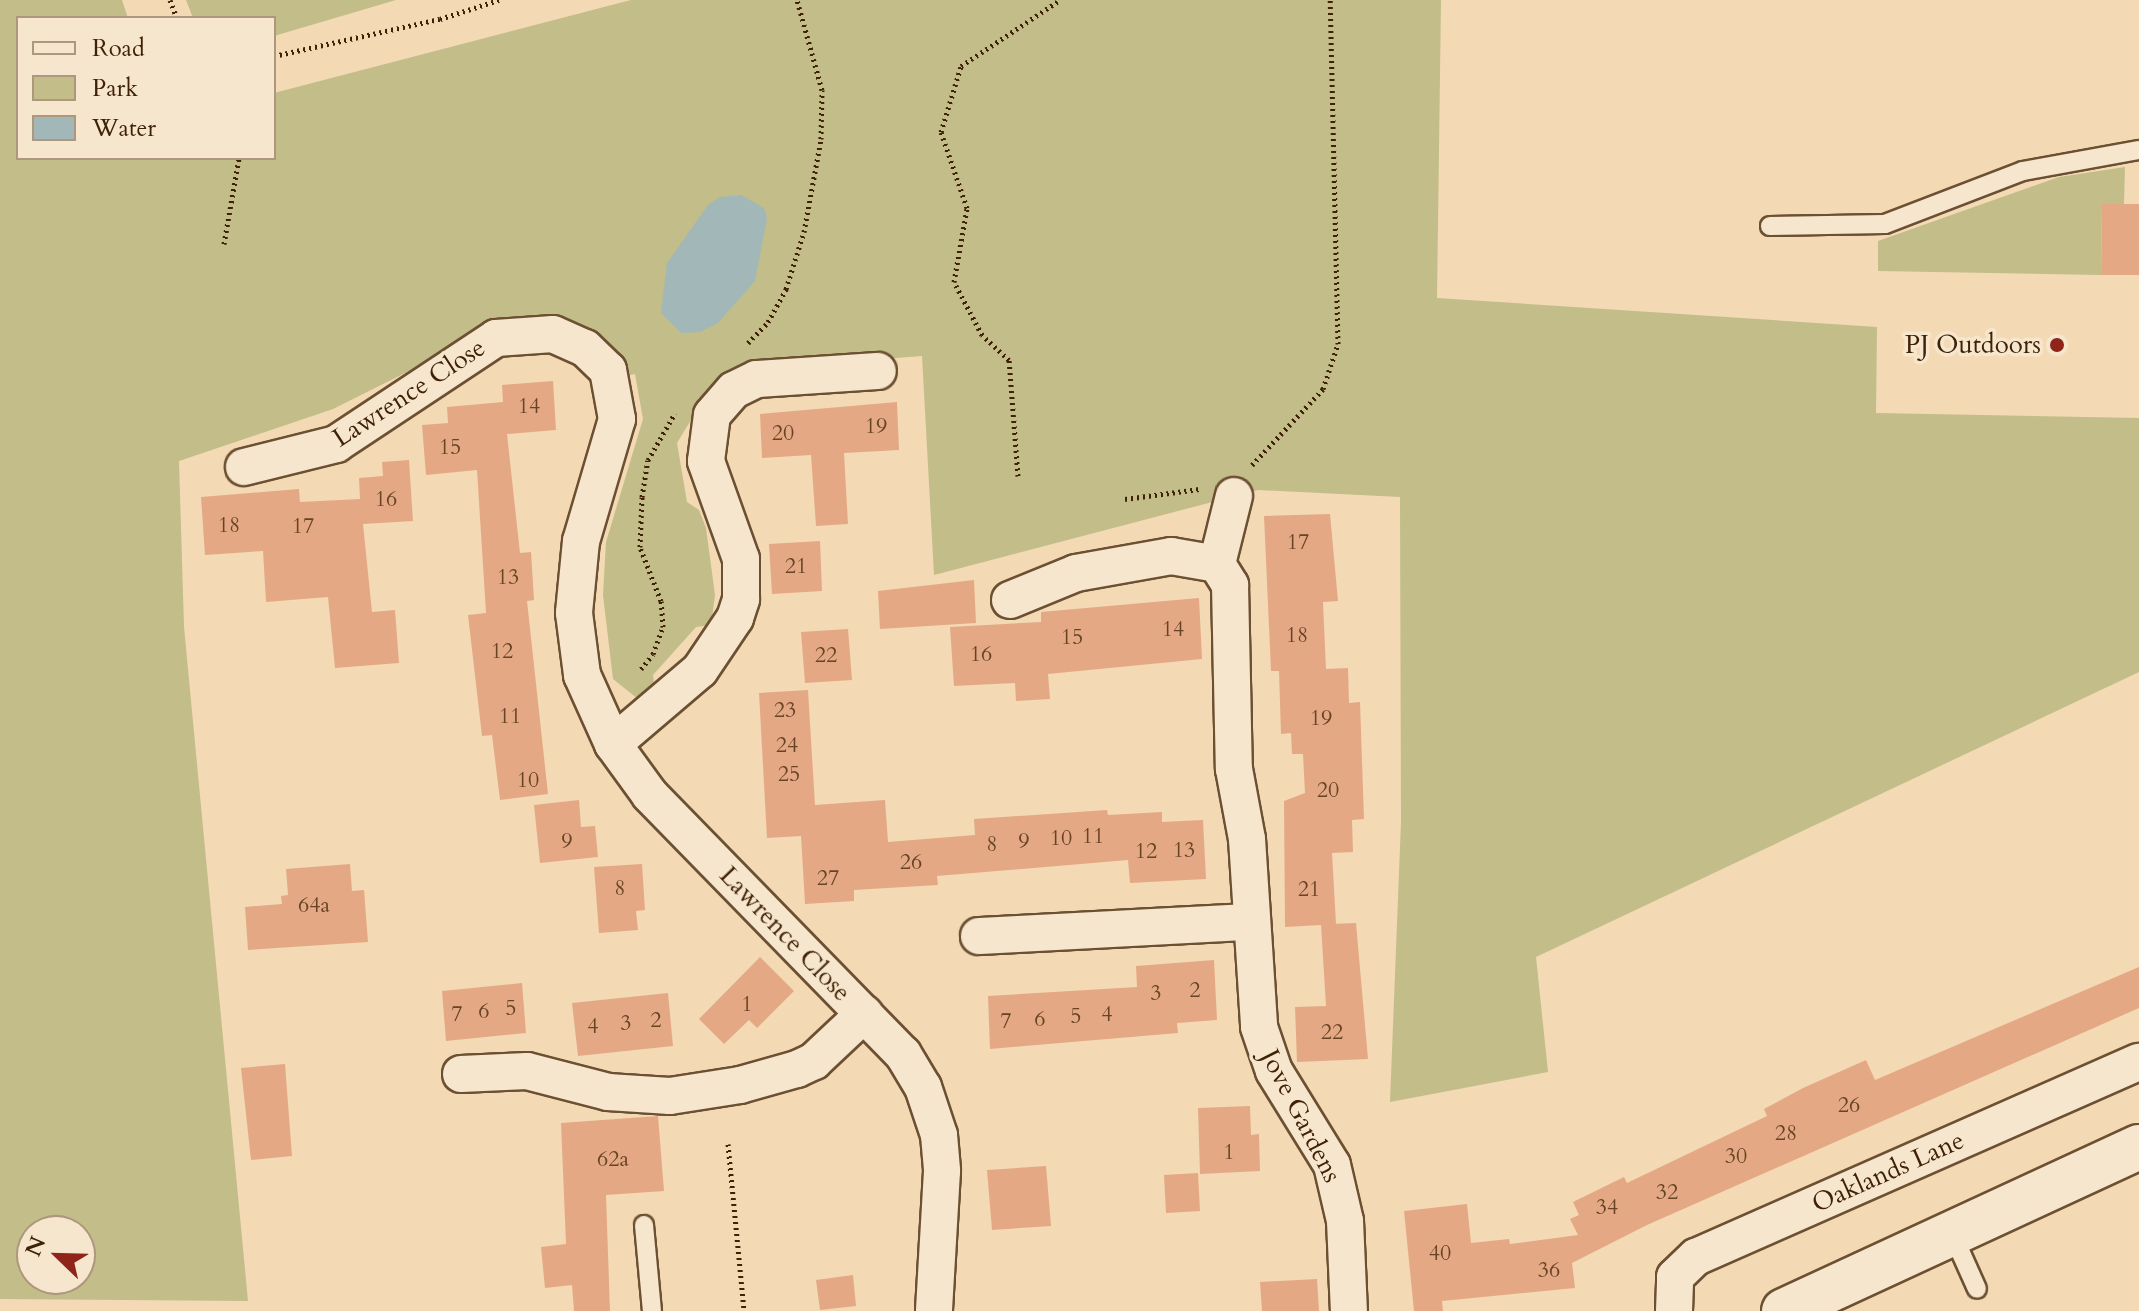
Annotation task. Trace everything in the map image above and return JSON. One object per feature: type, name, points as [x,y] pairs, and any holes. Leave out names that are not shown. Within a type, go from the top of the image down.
[{"type":"street","name":"Lawrence Close","points":[[244,467],[336,444],[496,338],[553,334],[585,348],[608,370],[617,419],[581,541],[574,613],[582,675],[613,744],[650,795],[903,1054],[923,1087],[939,1135],[942,1213],[934,1311]]},
{"type":"street","points":[[613,744],[700,670],[738,609],[741,559],[706,461],[707,430],[722,401],[757,379],[878,371]]},
{"type":"street","points":[[1010,600],[1076,573],[1147,558],[1186,557],[1217,564],[1236,490]]},
{"type":"street","name":"Jove Gardens","points":[[1217,564],[1234,598],[1234,769],[1247,839],[1250,922],[1265,1050],[1324,1150],[1339,1188],[1349,1311]]},
{"type":"street","points":[[979,936],[1250,922]]},
{"type":"street","name":"Lawrence Close","points":[[461,1074],[527,1071],[608,1092],[670,1096],[740,1085],[797,1069],[814,1061],[864,1014]]},
{"type":"street","name":"Oaklands Lane","points":[[1674,1311],[1675,1277],[1696,1257],[2139,1062]]},
{"type":"street","points":[[1784,1311],[2139,1147]]},
{"type":"lane","points":[[1770,226],[1885,224],[2023,171],[2139,150]]},
{"type":"lane","points":[[644,1225],[652,1311]]},
{"type":"lane","points":[[1952,1233],[1977,1289]]},
{"type":"path","points":[[276,56],[440,19],[499,0]]},
{"type":"path","points":[[1018,476],[1009,360],[982,335],[954,282],[967,208],[941,132],[961,66],[1060,0]]},
{"type":"path","points":[[1125,499],[1236,490],[1323,389],[1338,344],[1330,0]]},
{"type":"path","points":[[224,244],[239,160]]},
{"type":"path","points":[[728,1144],[744,1311]]},
{"type":"green space","points":[[0,0],[122,0],[127,16],[16,16],[16,160],[276,160],[276,92],[631,0],[1441,0],[1437,298],[1877,327],[1876,413],[2139,418],[2139,672],[1536,957],[1548,1072],[1390,1102],[1401,822],[1400,497],[1258,490],[934,575],[922,356],[750,369],[706,395],[677,443],[687,502],[699,510],[706,528],[715,595],[711,625],[696,627],[653,675],[655,693],[638,699],[613,679],[603,595],[606,542],[643,419],[635,374],[625,376],[504,322],[475,329],[427,362],[333,409],[179,461],[184,627],[248,1301],[0,1299]]},
{"type":"green space","points":[[186,0],[396,0],[276,35],[276,16],[192,16]]},
{"type":"green space","points":[[2125,167],[2124,204],[2102,204],[2101,275],[1878,271],[1878,241],[2059,177]]},
{"type":"water","points":[[741,195],[764,208],[767,218],[755,281],[718,323],[700,332],[681,333],[661,313],[667,263],[708,205],[720,197]]},
{"type":"building","points":[[2102,204],[2139,204],[2139,275],[2101,275]]},
{"type":"building","points":[[553,381],[556,430],[507,434],[520,553],[531,552],[534,600],[527,601],[548,794],[500,800],[492,735],[482,736],[468,615],[486,613],[477,470],[426,475],[422,425],[448,423],[447,407],[503,402],[502,385]]},
{"type":"building","points":[[897,402],[899,450],[844,453],[848,524],[816,526],[811,455],[762,458],[760,414]]},
{"type":"building","points":[[409,460],[413,521],[363,524],[372,612],[395,610],[399,663],[335,668],[328,597],[266,602],[263,551],[205,555],[201,497],[299,489],[300,502],[360,499],[359,478],[383,476],[382,462]]},
{"type":"building","points":[[1330,514],[1338,601],[1323,602],[1326,669],[1348,668],[1349,703],[1360,702],[1364,819],[1352,820],[1353,852],[1332,853],[1336,924],[1356,923],[1368,1059],[1297,1062],[1295,1007],[1326,1006],[1321,925],[1285,927],[1284,801],[1305,793],[1303,754],[1292,754],[1291,733],[1281,734],[1279,671],[1271,671],[1264,516]]},
{"type":"building","points":[[820,541],[822,591],[772,594],[769,544]]},
{"type":"building","points":[[974,580],[976,623],[880,629],[878,591]]},
{"type":"building","points":[[1199,598],[1202,659],[1048,674],[1050,699],[1016,701],[1015,683],[954,686],[950,627],[1041,622],[1041,612]]},
{"type":"building","points":[[848,629],[852,680],[805,683],[801,632]]},
{"type":"building","points":[[808,690],[815,805],[885,800],[888,842],[975,835],[974,819],[1107,810],[1108,815],[1162,812],[1162,822],[1203,820],[1206,879],[1130,883],[1128,860],[937,876],[938,885],[854,890],[854,901],[805,904],[801,836],[767,838],[759,693]]},
{"type":"building","points":[[579,800],[581,827],[595,826],[598,857],[540,863],[534,805]]},
{"type":"building","points":[[350,864],[352,891],[364,890],[368,942],[248,950],[245,907],[282,904],[281,896],[288,895],[286,869]]},
{"type":"building","points":[[642,864],[645,910],[636,911],[638,930],[599,933],[594,867]]},
{"type":"building","points":[[760,957],[794,991],[757,1028],[749,1020],[724,1044],[699,1019]]},
{"type":"building","points":[[1214,960],[1217,1020],[1177,1023],[1178,1033],[990,1049],[988,996],[1137,987],[1136,966]]},
{"type":"building","points":[[2139,967],[2139,1008],[1647,1225],[1572,1263],[1575,1288],[1442,1301],[1443,1311],[1414,1311],[1404,1211],[1467,1204],[1471,1243],[1509,1239],[1510,1244],[1578,1235],[1570,1219],[1579,1215],[1573,1202],[1624,1177],[1627,1183],[1767,1116],[1764,1109],[1803,1088],[1866,1060],[1875,1080]]},
{"type":"building","points":[[522,983],[526,1033],[446,1041],[442,991]]},
{"type":"building","points":[[668,993],[673,1046],[578,1056],[572,1003]]},
{"type":"building","points":[[285,1064],[292,1156],[251,1160],[241,1068]]},
{"type":"building","points":[[1250,1106],[1251,1135],[1259,1134],[1260,1171],[1200,1174],[1198,1108]]},
{"type":"building","points":[[658,1116],[664,1191],[606,1195],[610,1311],[574,1311],[572,1285],[545,1288],[541,1247],[566,1244],[561,1123]]},
{"type":"building","points":[[1046,1166],[1051,1226],[992,1230],[987,1170]]},
{"type":"building","points":[[1198,1173],[1200,1211],[1166,1213],[1164,1175]]},
{"type":"building","points":[[853,1275],[856,1306],[820,1310],[816,1280]]},
{"type":"building","points":[[1317,1279],[1319,1311],[1262,1311],[1260,1282]]},
{"type":"place","name":"PJ Outdoors","points":[[2057,345]]}]
